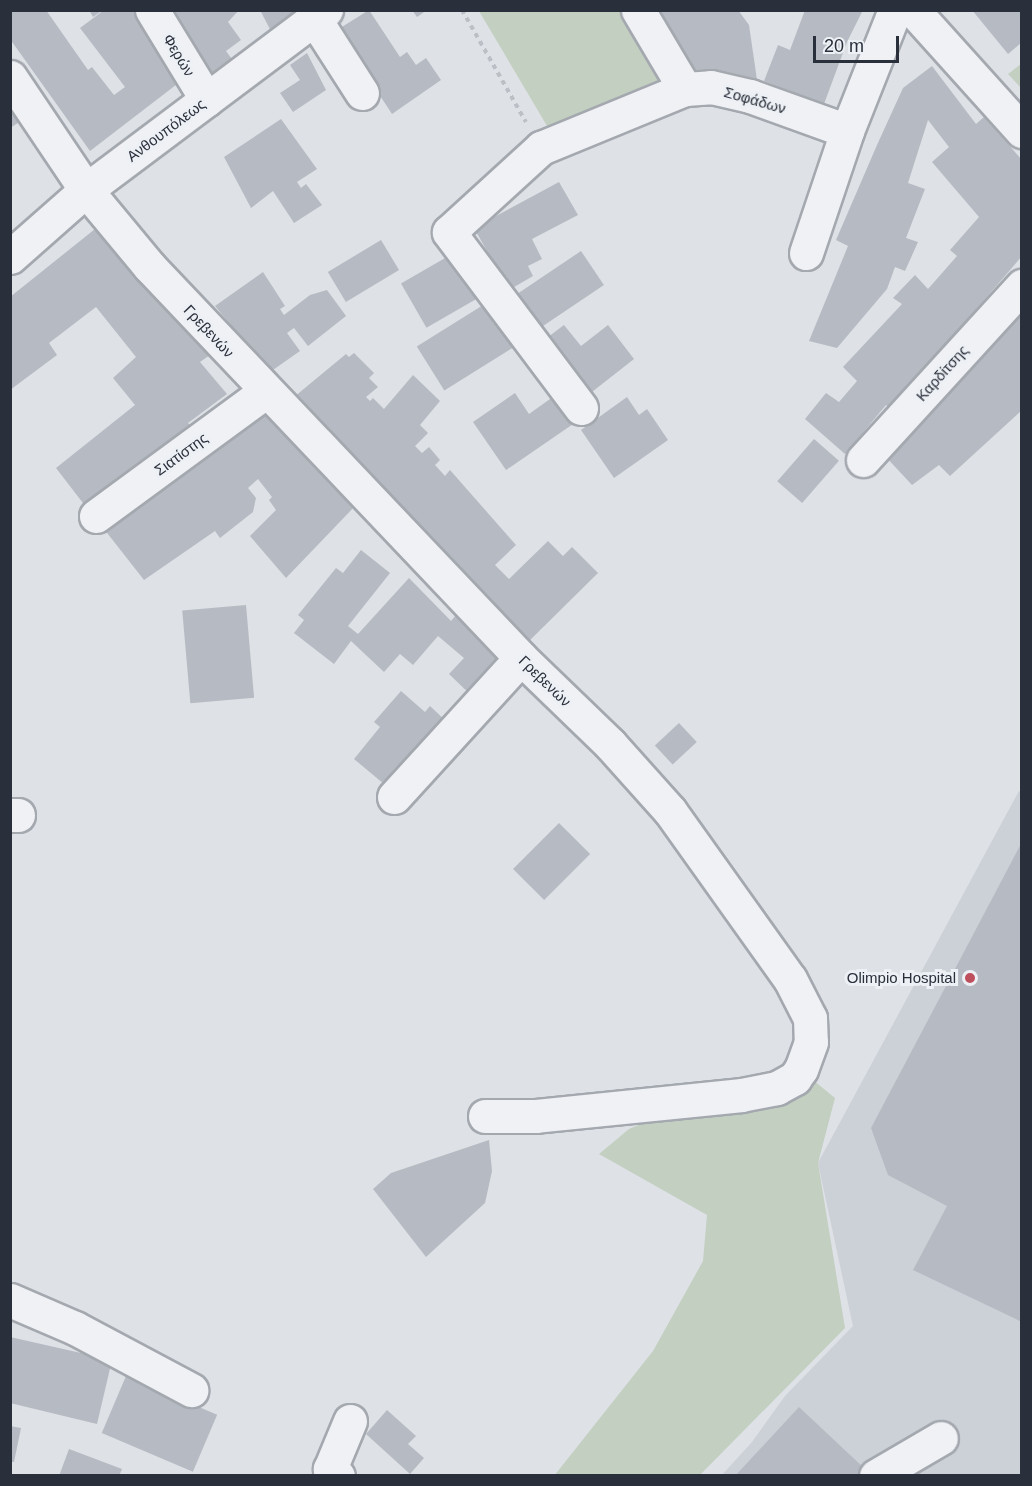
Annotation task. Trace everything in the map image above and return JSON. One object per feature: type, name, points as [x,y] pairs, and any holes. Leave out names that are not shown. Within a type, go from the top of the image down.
[{"type":"street","name":"Φερών","points":[[152,10],[207,100]]},
{"type":"street","points":[[638,10],[685,89]]},
{"type":"street","points":[[806,254],[847,131],[895,10]]},
{"type":"street","points":[[913,10],[1022,131]]},
{"type":"street","name":"Ανθουπόλεως","points":[[10,257],[86,190],[320,14]]},
{"type":"street","points":[[320,14],[362,93]]},
{"type":"street","name":"Γρεβενών","points":[[10,77],[86,190],[149,266],[521,658],[610,744],[670,811],[798,994],[810,1018],[811,1042],[801,1069],[795,1078],[764,1092],[536,1116],[485,1116]]},
{"type":"street","name":"Σοφάδων","points":[[541,148],[685,89],[711,87],[750,96],[847,131]]},
{"type":"street","points":[[541,148],[449,232],[581,408]]},
{"type":"street","name":"Καρδίτσης","points":[[863,460],[1022,286]]},
{"type":"street","name":"Σιατίστης","points":[[96,516],[266,391]]},
{"type":"street","points":[[394,797],[521,658]]},
{"type":"street","points":[[10,1300],[75,1328],[191,1390]]},
{"type":"street","points":[[338,1476],[330,1469],[350,1421]]},
{"type":"street","points":[[876,1476],[941,1438]]},
{"type":"path","points":[[462,10],[541,148]]},
{"type":"shaded area","name":"Olimpio Hospital","points":[[1019,791],[1022,793],[1021,1475],[721,1476],[752,1442],[785,1396],[853,1326],[818,1163]]},
{"type":"green space","points":[[479,11],[627,11],[670,83],[553,136]]},
{"type":"green space","points":[[1021,64],[1021,88],[1008,74]]},
{"type":"green space","points":[[813,1080],[835,1098],[818,1163],[845,1328],[700,1475],[554,1476],[653,1351],[703,1261],[707,1215],[599,1154],[629,1129],[660,1116]]},
{"type":"building","points":[[10,10],[46,10],[88,70],[92,67],[114,95],[125,87],[80,28],[104,10],[136,10],[185,78],[90,151],[10,39]]},
{"type":"building","points":[[89,10],[103,10],[93,17]]},
{"type":"building","points":[[169,10],[239,10],[228,22],[241,40],[226,51],[234,62],[214,75]]},
{"type":"building","points":[[260,10],[301,10],[272,33]]},
{"type":"building","points":[[369,10],[400,57],[407,52],[416,65],[426,58],[441,80],[392,114],[337,30]]},
{"type":"building","points":[[412,10],[427,10],[417,17]]},
{"type":"building","points":[[649,10],[738,10],[749,25],[758,87],[687,75]]},
{"type":"building","points":[[805,10],[863,10],[847,42],[824,104],[764,81],[778,45],[790,50]]},
{"type":"building","points":[[972,10],[1022,10],[1022,42],[1008,54]]},
{"type":"building","points":[[307,53],[326,90],[293,112],[280,93],[300,80],[290,65]]},
{"type":"building","points":[[932,66],[976,124],[984,117],[1022,160],[1022,256],[890,409],[886,405],[845,454],[805,419],[826,393],[839,402],[857,381],[843,367],[902,304],[893,298],[915,275],[928,289],[957,256],[950,250],[979,217],[932,162],[949,147],[928,120],[908,183],[925,189],[906,238],[918,242],[905,271],[895,267],[887,289],[837,348],[809,341],[848,246],[836,240],[877,145],[903,88]]},
{"type":"building","points":[[10,105],[21,121],[10,128]]},
{"type":"building","points":[[281,119],[317,169],[297,182],[301,188],[306,184],[322,205],[294,223],[273,191],[251,208],[224,157]]},
{"type":"building","points":[[559,182],[578,215],[532,239],[542,259],[528,266],[533,276],[509,290],[474,228]]},
{"type":"building","points":[[100,225],[210,355],[200,362],[227,394],[188,423],[193,429],[86,507],[56,468],[135,405],[113,378],[136,357],[96,307],[49,343],[57,355],[10,390],[10,297]]},
{"type":"building","points":[[381,240],[399,270],[346,302],[328,272]]},
{"type":"building","points":[[459,250],[484,294],[426,328],[401,284]]},
{"type":"building","points":[[581,251],[604,285],[536,331],[513,297]]},
{"type":"building","points":[[263,272],[285,306],[280,309],[284,315],[310,295],[327,290],[346,316],[308,346],[294,328],[287,333],[300,351],[270,372],[215,306]]},
{"type":"building","points":[[488,302],[516,346],[444,391],[417,347]]},
{"type":"building","points":[[1022,305],[1022,410],[950,476],[939,465],[912,485],[885,456]]},
{"type":"building","points":[[564,325],[581,346],[608,325],[634,359],[583,399],[540,343]]},
{"type":"building","points":[[354,353],[374,373],[369,378],[378,387],[366,397],[370,401],[373,398],[384,409],[413,375],[440,401],[420,425],[428,433],[415,446],[422,453],[429,447],[440,460],[435,465],[445,476],[450,470],[516,545],[495,565],[509,579],[548,541],[563,556],[572,547],[598,573],[523,647],[294,397],[346,354],[349,357]]},
{"type":"building","points":[[515,393],[529,414],[557,394],[576,422],[506,470],[473,422]]},
{"type":"building","points":[[627,397],[639,415],[647,409],[668,440],[614,478],[581,430]]},
{"type":"building","points":[[272,408],[357,504],[286,578],[250,536],[276,510],[269,500],[272,497],[258,479],[248,488],[256,498],[253,512],[220,538],[215,531],[144,580],[104,529]]},
{"type":"building","points":[[814,439],[839,461],[802,503],[777,481]]},
{"type":"building","points":[[361,550],[390,573],[348,626],[358,634],[409,578],[451,621],[456,615],[508,666],[475,699],[449,674],[464,658],[438,636],[413,665],[400,654],[384,672],[351,641],[334,664],[294,633],[304,620],[298,615],[336,568],[343,573]]},
{"type":"building","points":[[246,605],[254,698],[190,703],[182,611]]},
{"type":"building","points":[[401,691],[425,712],[430,706],[447,722],[390,789],[354,759],[380,727],[374,722]]},
{"type":"building","points":[[679,723],[697,742],[673,765],[655,746]]},
{"type":"building","points":[[559,823],[590,854],[544,900],[513,869]]},
{"type":"building","points":[[1022,842],[1022,1322],[913,1270],[947,1206],[888,1175],[871,1128]]},
{"type":"building","points":[[489,1140],[492,1171],[485,1203],[426,1257],[373,1189],[391,1173]]},
{"type":"building","points":[[10,1337],[112,1360],[97,1424],[10,1403]]},
{"type":"building","points":[[126,1376],[217,1415],[193,1472],[102,1433]]},
{"type":"building","points":[[799,1407],[865,1469],[858,1476],[735,1476]]},
{"type":"building","points":[[387,1410],[416,1436],[408,1444],[424,1458],[410,1474],[366,1434]]},
{"type":"building","points":[[10,1426],[21,1428],[14,1462],[10,1462]]},
{"type":"building","points":[[69,1449],[122,1469],[119,1476],[59,1476]]},
{"type":"place","name":"Olimpio Hospital","points":[[970,978]]}]
